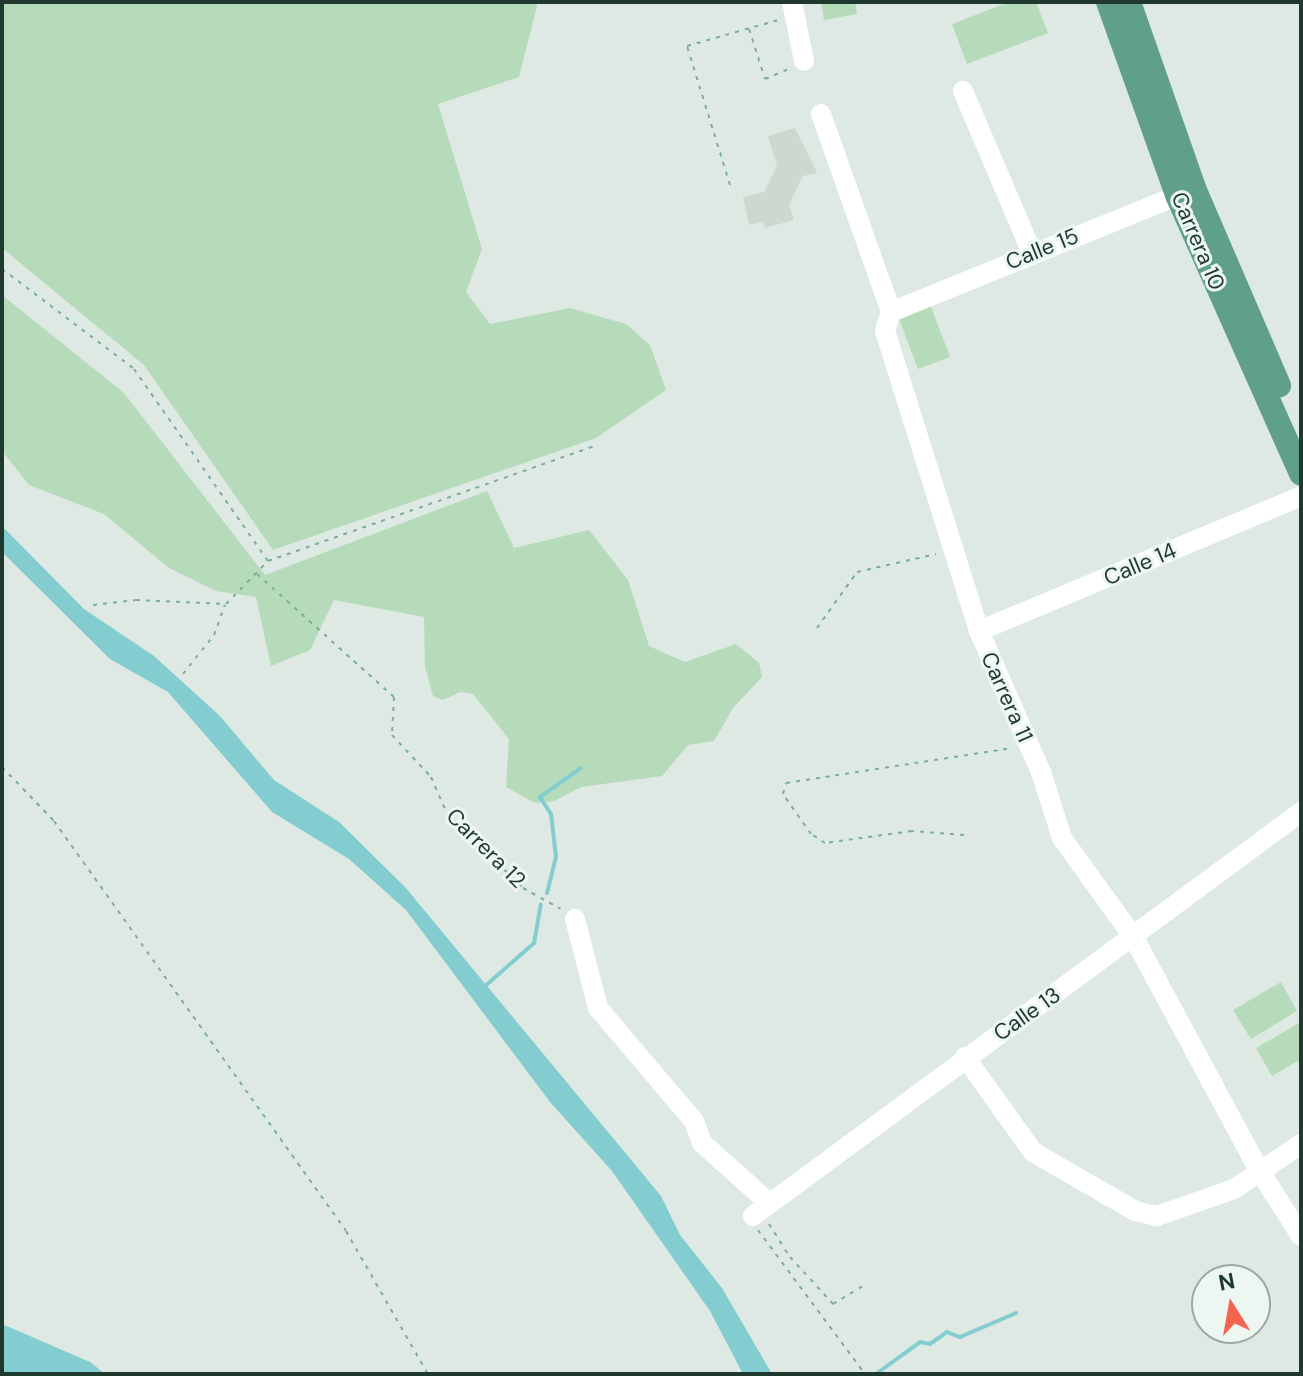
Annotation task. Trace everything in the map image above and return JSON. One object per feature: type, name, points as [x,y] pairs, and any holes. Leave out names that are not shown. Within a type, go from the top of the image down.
[{"type":"main road","name":"Carrera 10","points":[[1108,2],[1301,474]]},
{"type":"main road","name":"Carrera 10","points":[[1129,2],[1185,192],[1301,435]]},
{"type":"street","points":[[793,9],[804,61]]},
{"type":"street","points":[[963,91],[1032,253]]},
{"type":"street","name":"Carrera 11","points":[[821,114],[891,312],[885,331],[979,631],[1029,745],[1062,838],[1134,938],[1259,1170],[1301,1236]]},
{"type":"street","name":"Calle 15","points":[[891,312],[1185,192]]},
{"type":"street","name":"Calle 14","points":[[979,631],[1301,496]]},
{"type":"street","name":"Calle 13","points":[[761,1215],[965,1057],[1134,938],[1301,812]]},
{"type":"street","points":[[575,919],[598,1008],[694,1121],[702,1143],[761,1215]]},
{"type":"street","points":[[965,1057],[1033,1152],[1135,1211],[1157,1216],[1234,1189],[1301,1144]]},
{"type":"path","points":[[730,185],[687,46],[749,27],[793,9]]},
{"type":"path","points":[[749,27],[765,79],[804,61]]},
{"type":"path","points":[[2,269],[134,369],[268,561]]},
{"type":"path","points":[[183,674],[214,635],[226,604],[268,561],[598,445]]},
{"type":"path","points":[[817,628],[857,572],[953,551]]},
{"type":"path","name":"Carrera 12","points":[[257,574],[394,697],[392,735],[431,777],[447,814],[523,888],[575,919]]},
{"type":"path","points":[[93,605],[136,600],[226,604]]},
{"type":"path","points":[[964,835],[912,831],[825,843],[811,834],[783,794],[786,783],[1029,745]]},
{"type":"path","points":[[2,767],[54,821],[346,1231],[428,1374]]},
{"type":"path","points":[[761,1215],[827,1299],[840,1302],[865,1285]]},
{"type":"path","points":[[761,1215],[865,1374]]},
{"type":"shaded area","points":[[795,128],[817,173],[803,176],[789,205],[794,220],[765,228],[763,222],[749,225],[743,197],[764,192],[777,166],[768,136]]},
{"type":"green space","points":[[2,2],[538,2],[519,77],[438,104],[482,249],[466,292],[490,324],[570,308],[626,324],[650,345],[666,390],[596,438],[273,550],[144,365],[2,248]]},
{"type":"green space","points":[[821,2],[855,2],[857,14],[824,20]]},
{"type":"green space","points":[[1009,2],[1036,2],[1048,33],[967,64],[952,24]]},
{"type":"green space","points":[[2,295],[124,393],[265,575],[487,491],[514,548],[589,530],[628,580],[649,646],[685,662],[736,644],[759,663],[762,677],[733,708],[714,741],[688,745],[662,776],[581,787],[554,801],[535,803],[506,787],[509,739],[473,694],[460,692],[443,700],[433,696],[425,667],[424,617],[334,600],[310,650],[271,666],[256,597],[216,591],[169,568],[104,514],[29,485],[2,451]]},
{"type":"green space","points":[[930,304],[950,357],[918,369],[898,316]]},
{"type":"green space","points":[[1281,982],[1297,1011],[1251,1039],[1233,1010]]},
{"type":"green space","points":[[1301,1022],[1301,1059],[1272,1076],[1256,1048]]},
{"type":"water","points":[[2,526],[84,609],[154,656],[220,716],[274,780],[339,822],[405,887],[661,1196],[680,1235],[722,1288],[772,1374],[743,1374],[710,1311],[612,1171],[550,1102],[406,910],[349,859],[272,812],[168,692],[110,659],[2,552]]},
{"type":"water","points":[[2,1324],[90,1362],[105,1374],[2,1374]]},
{"type":"waterway","points":[[547,893],[556,857],[551,814],[540,797],[581,768]]},
{"type":"waterway","points":[[484,987],[534,943],[541,905]]},
{"type":"waterway","points":[[876,1374],[920,1342],[930,1344],[947,1332],[960,1337],[1016,1313]]}]
